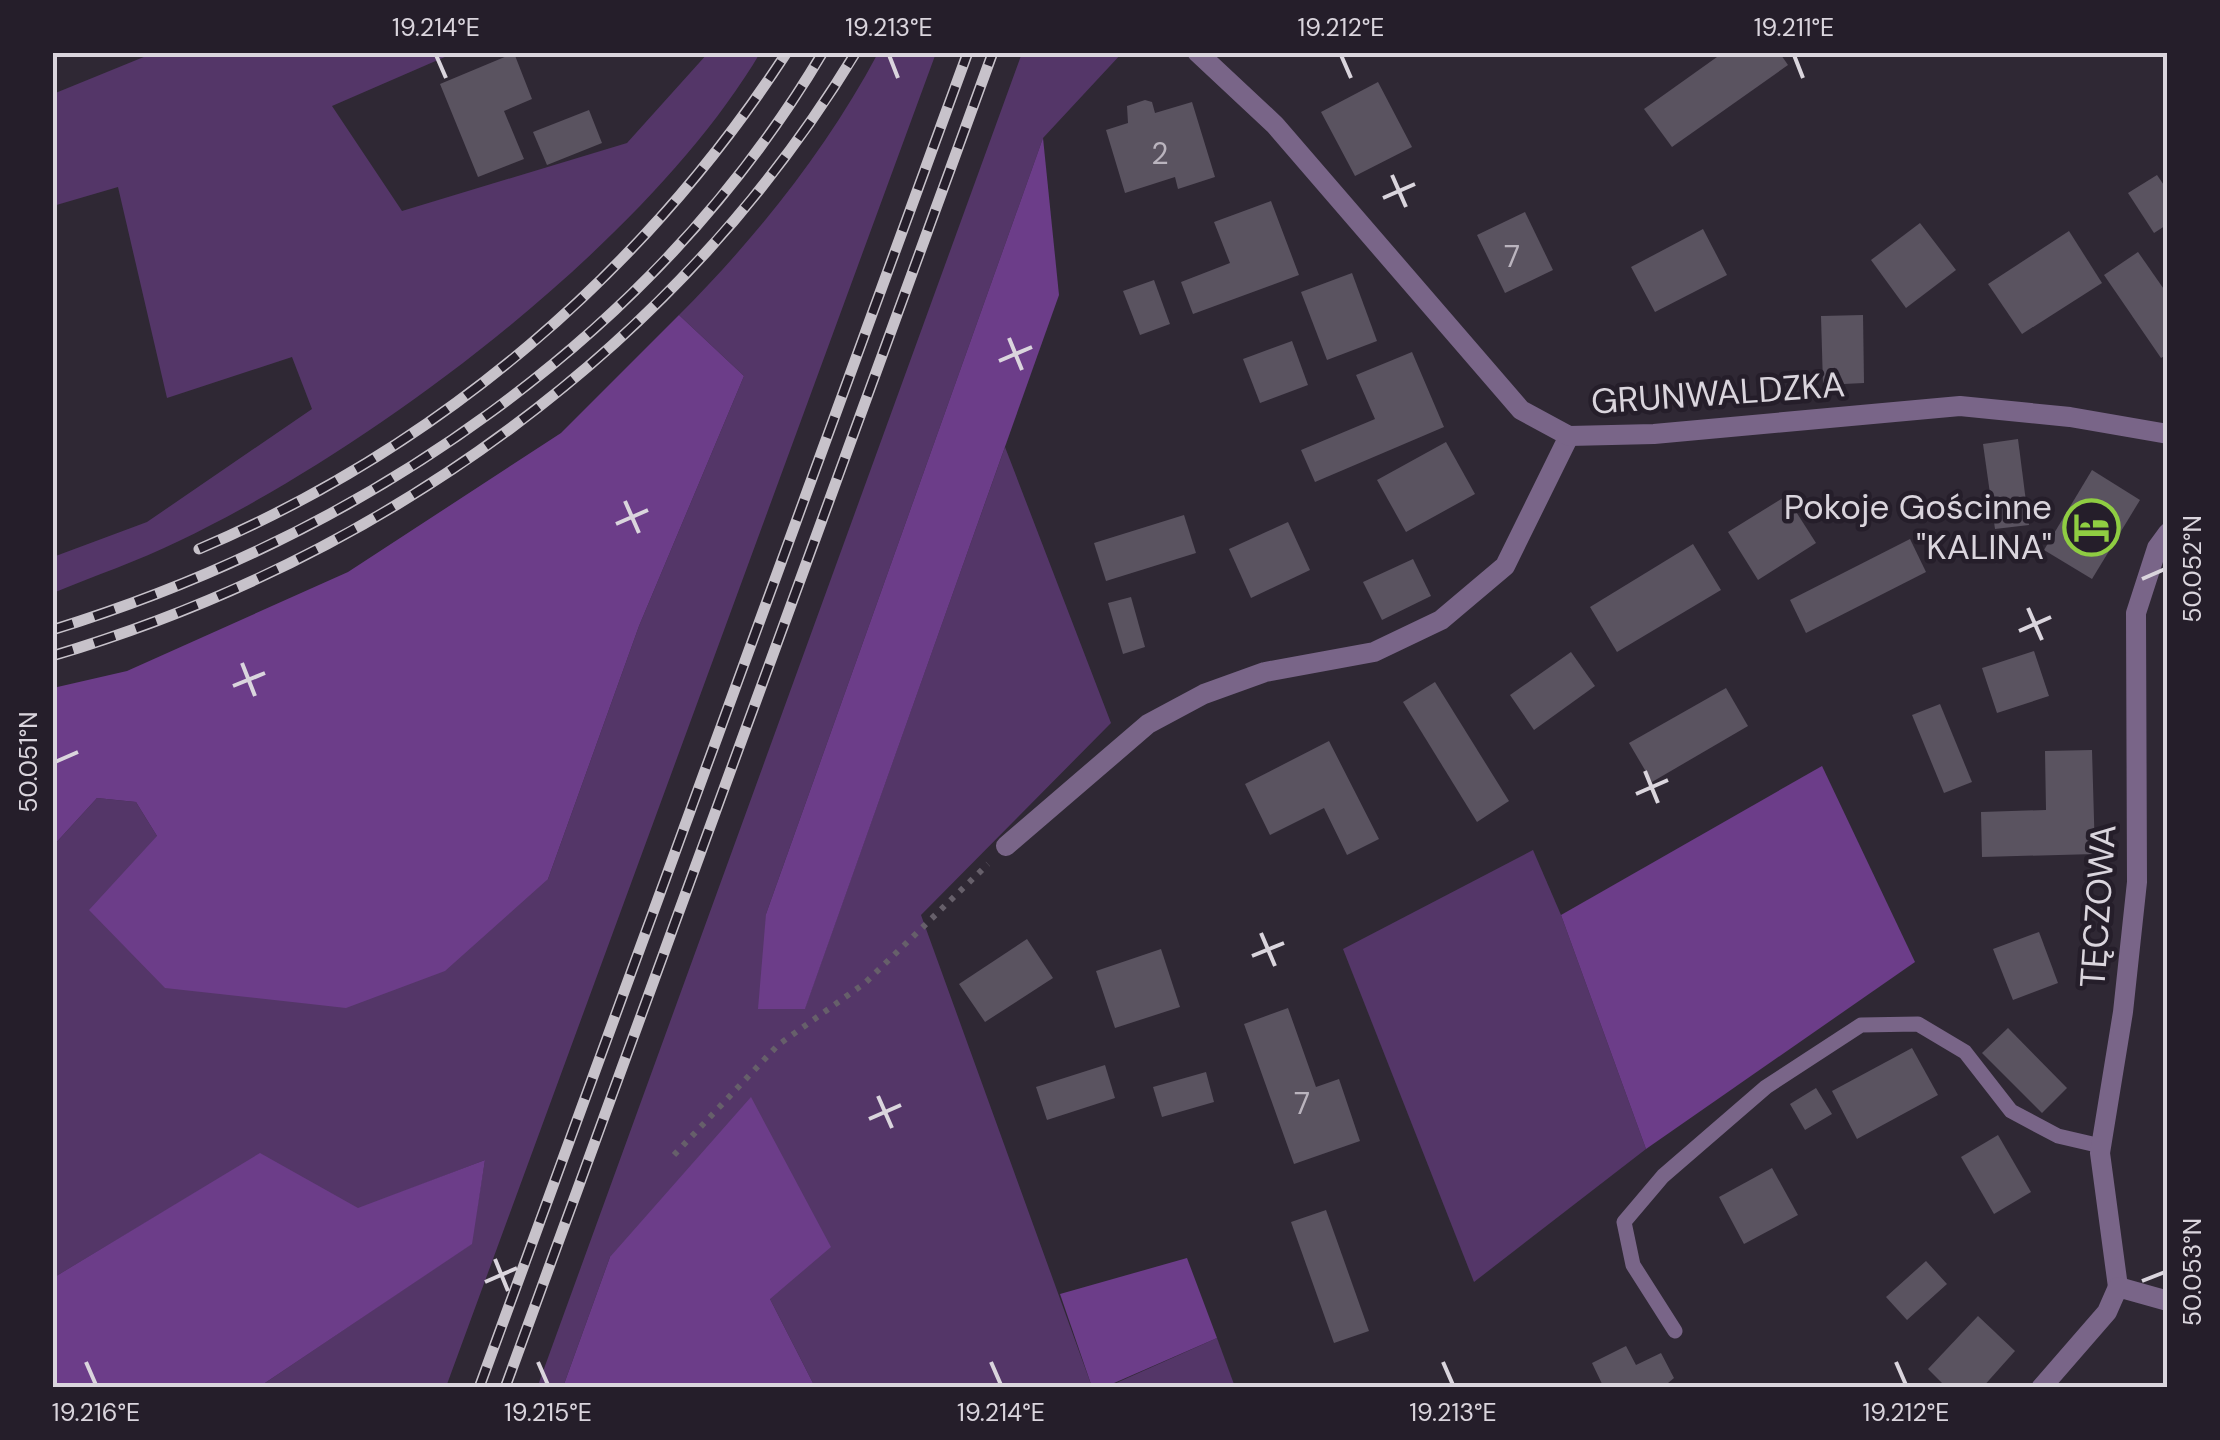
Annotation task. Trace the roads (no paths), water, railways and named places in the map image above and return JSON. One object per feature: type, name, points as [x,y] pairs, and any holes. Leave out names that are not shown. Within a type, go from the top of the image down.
[{"type":"street","name":"GRUNWALDZKA","points":[[1197,52],[1274,124],[1521,410],[1569,436],[1654,434],[1960,406],[2070,417],[2168,434]]},
{"type":"street","points":[[1006,846],[1148,724],[1204,694],[1265,672],[1374,652],[1441,620],[1505,566],[1569,436]]},
{"type":"street","name":"TĘCZOWA","points":[[2118,1287],[2101,1146],[2124,1012],[2137,882],[2136,613],[2157,548],[2168,533]]},
{"type":"street","points":[[2041,1388],[2107,1312],[2118,1287],[2168,1301]]},
{"type":"lane","points":[[1676,1331],[1633,1266],[1624,1222],[1663,1176],[1766,1087],[1861,1025],[1918,1024],[1965,1052],[2010,1111],[2058,1136],[2101,1146]]},
{"type":"railway","points":[[199,549],[288,507],[373,459],[454,404],[530,344],[602,279],[669,208],[731,132],[787,52]]},
{"type":"railway","points":[[52,630],[168,589],[281,539],[389,480],[492,412],[587,335],[675,249],[754,155],[823,52]]},
{"type":"railway","points":[[52,656],[174,614],[292,562],[404,500],[511,428],[610,347],[701,257],[783,159],[856,52]]},
{"type":"railway","points":[[479,1388],[968,52]]},
{"type":"railway","points":[[505,1388],[993,52]]},
{"type":"place","name":"Pokoje Gościnne \"KALINA\"","points":[[2091,527]]}]
